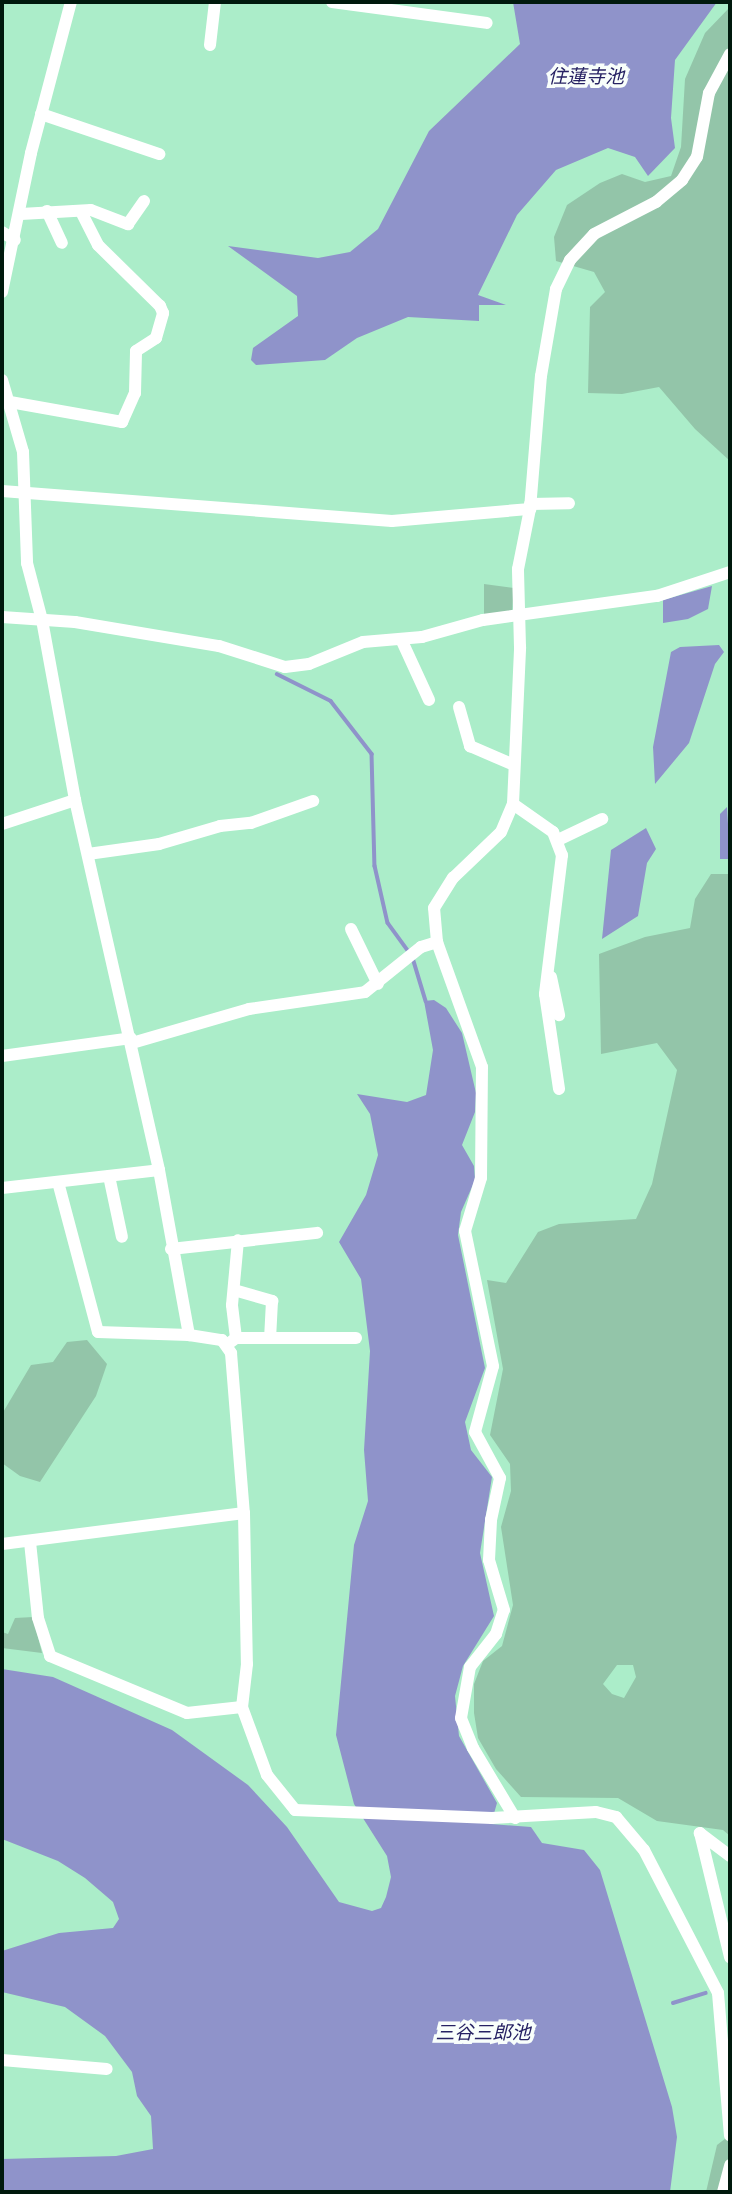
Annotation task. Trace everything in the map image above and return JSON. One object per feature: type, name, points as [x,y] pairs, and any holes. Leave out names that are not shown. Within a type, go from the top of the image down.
[{"type":"street","points":[[2,292],[41,114],[71,2]]},
{"type":"street","points":[[210,45],[215,2]]},
{"type":"street","points":[[332,2],[487,23]]},
{"type":"street","points":[[515,1818],[465,1734],[461,1718],[470,1667],[496,1634],[504,1609],[489,1560],[491,1520],[500,1478],[475,1432],[493,1366],[465,1231],[481,1178],[482,1067],[437,942],[434,908],[439,896],[501,832],[513,804],[520,615],[518,569],[530,507],[541,376],[561,274],[594,234],[656,202],[681,180],[696,157],[709,93],[730,54]]},
{"type":"street","points":[[41,114],[159,154]]},
{"type":"street","points":[[21,214],[92,210],[128,224],[144,201]]},
{"type":"street","points":[[47,211],[62,243]]},
{"type":"street","points":[[10,402],[122,422],[135,393],[136,351],[156,338],[163,313],[160,306],[98,245],[81,211]]},
{"type":"street","points":[[2,232],[15,240]]},
{"type":"street","points":[[2,380],[23,452],[27,563],[42,620],[75,800],[159,1170],[189,1335]]},
{"type":"street","points":[[2,491],[392,521],[569,503]]},
{"type":"street","points":[[2,617],[42,620],[219,646],[285,667],[309,664],[363,642],[401,639],[520,615],[657,596],[730,572]]},
{"type":"street","points":[[401,639],[429,700]]},
{"type":"street","points":[[459,707],[470,746],[514,765]]},
{"type":"street","points":[[2,824],[75,800]]},
{"type":"street","points":[[88,854],[159,844],[220,826],[251,822],[313,801]]},
{"type":"street","points":[[513,804],[558,840],[562,855],[552,960],[545,995],[559,1089]]},
{"type":"street","points":[[558,840],[602,819]]},
{"type":"street","points":[[351,929],[378,984]]},
{"type":"street","points":[[2,1056],[131,1041],[249,1009],[356,994],[378,984],[421,947],[437,942]]},
{"type":"street","points":[[552,960],[559,1015]]},
{"type":"street","points":[[2,1188],[159,1170]]},
{"type":"street","points":[[109,1176],[122,1237]]},
{"type":"street","points":[[58,1182],[98,1332],[189,1335],[232,1341],[356,1338]]},
{"type":"street","points":[[172,1249],[317,1233]]},
{"type":"street","points":[[238,1240],[232,1341],[244,1513],[247,1664],[242,1707],[267,1775],[295,1810],[492,1818],[596,1812],[621,1821],[644,1850],[724,1990],[730,2134]]},
{"type":"street","points":[[234,1290],[272,1301],[270,1338]]},
{"type":"street","points":[[2,1544],[244,1513]]},
{"type":"street","points":[[30,1542],[38,1618],[50,1656],[187,1713],[242,1707]]},
{"type":"street","points":[[730,1856],[700,1833],[730,1957]]},
{"type":"street","points":[[2,2060],[107,2069]]},
{"type":"street","points":[[723,2192],[730,2165]]},
{"type":"green space","points":[[730,7],[730,461],[695,429],[659,387],[622,394],[588,393],[590,307],[605,292],[594,272],[556,261],[554,237],[567,205],[600,183],[622,174],[645,182],[671,176],[681,147],[685,79],[705,33]]},
{"type":"green space","points":[[484,584],[514,588],[512,612],[484,615]]},
{"type":"green space","points":[[711,874],[730,874],[730,1836],[723,1830],[657,1821],[618,1798],[521,1797],[496,1769],[478,1738],[474,1713],[474,1684],[483,1661],[502,1646],[513,1605],[501,1527],[511,1491],[510,1464],[490,1435],[503,1369],[487,1280],[506,1283],[538,1232],[559,1224],[636,1219],[652,1184],[677,1070],[657,1043],[601,1054],[599,954],[645,937],[690,928],[695,899]],"holes":[[[617,1665],[633,1665],[636,1677],[624,1698],[612,1694],[603,1684]]]},
{"type":"green space","points":[[87,1340],[107,1364],[96,1396],[40,1482],[20,1476],[2,1463],[2,1414],[31,1365],[53,1362],[67,1342]]},
{"type":"green space","points":[[33,1617],[42,1653],[2,1648],[2,1632],[8,1634],[15,1618]]},
{"type":"green space","points":[[730,2135],[730,2192],[706,2192],[717,2145]]},
{"type":"water","name":"住蓮寺池","points":[[513,2],[717,2],[675,60],[671,118],[675,148],[648,176],[635,157],[608,148],[556,170],[517,215],[478,295],[506,305],[479,305],[479,321],[408,317],[357,338],[325,360],[256,365],[251,360],[253,348],[298,316],[297,296],[228,246],[318,258],[350,252],[378,229],[429,131],[520,44]]},
{"type":"water","points":[[712,586],[708,609],[688,619],[663,623],[663,600]]},
{"type":"water","points":[[719,645],[724,652],[715,664],[689,743],[655,784],[653,747],[671,652],[680,647]]},
{"type":"water","points":[[727,807],[730,859],[720,859],[720,814]]},
{"type":"water","points":[[646,828],[656,849],[647,863],[638,916],[602,939],[611,850]]},
{"type":"water","name":"三谷三郎池","points":[[434,1000],[446,1008],[462,1033],[476,1093],[475,1112],[462,1145],[474,1166],[475,1180],[461,1212],[458,1235],[485,1368],[465,1422],[471,1450],[492,1477],[480,1553],[494,1616],[463,1666],[455,1696],[459,1736],[497,1803],[491,1824],[531,1827],[542,1843],[584,1850],[600,1870],[672,2107],[677,2137],[670,2192],[2,2192],[2,2159],[116,2156],[153,2149],[151,2116],[137,2096],[132,2072],[105,2036],[65,2007],[2,1992],[2,1951],[59,1933],[113,1928],[119,1919],[113,1902],[85,1878],[58,1861],[2,1839],[2,1669],[53,1677],[172,1730],[248,1785],[287,1827],[339,1902],[372,1911],[381,1908],[386,1897],[391,1877],[387,1856],[354,1804],[336,1735],[354,1545],[368,1501],[364,1450],[370,1351],[361,1279],[339,1242],[366,1195],[378,1155],[370,1114],[357,1094],[407,1102],[426,1095],[433,1050],[424,1001]]},
{"type":"waterway","points":[[277,674],[331,701],[372,754],[375,866],[388,923],[409,952]]},
{"type":"waterway","points":[[413,958],[426,1001]]},
{"type":"waterway","points":[[673,2003],[705,1993]]}]
